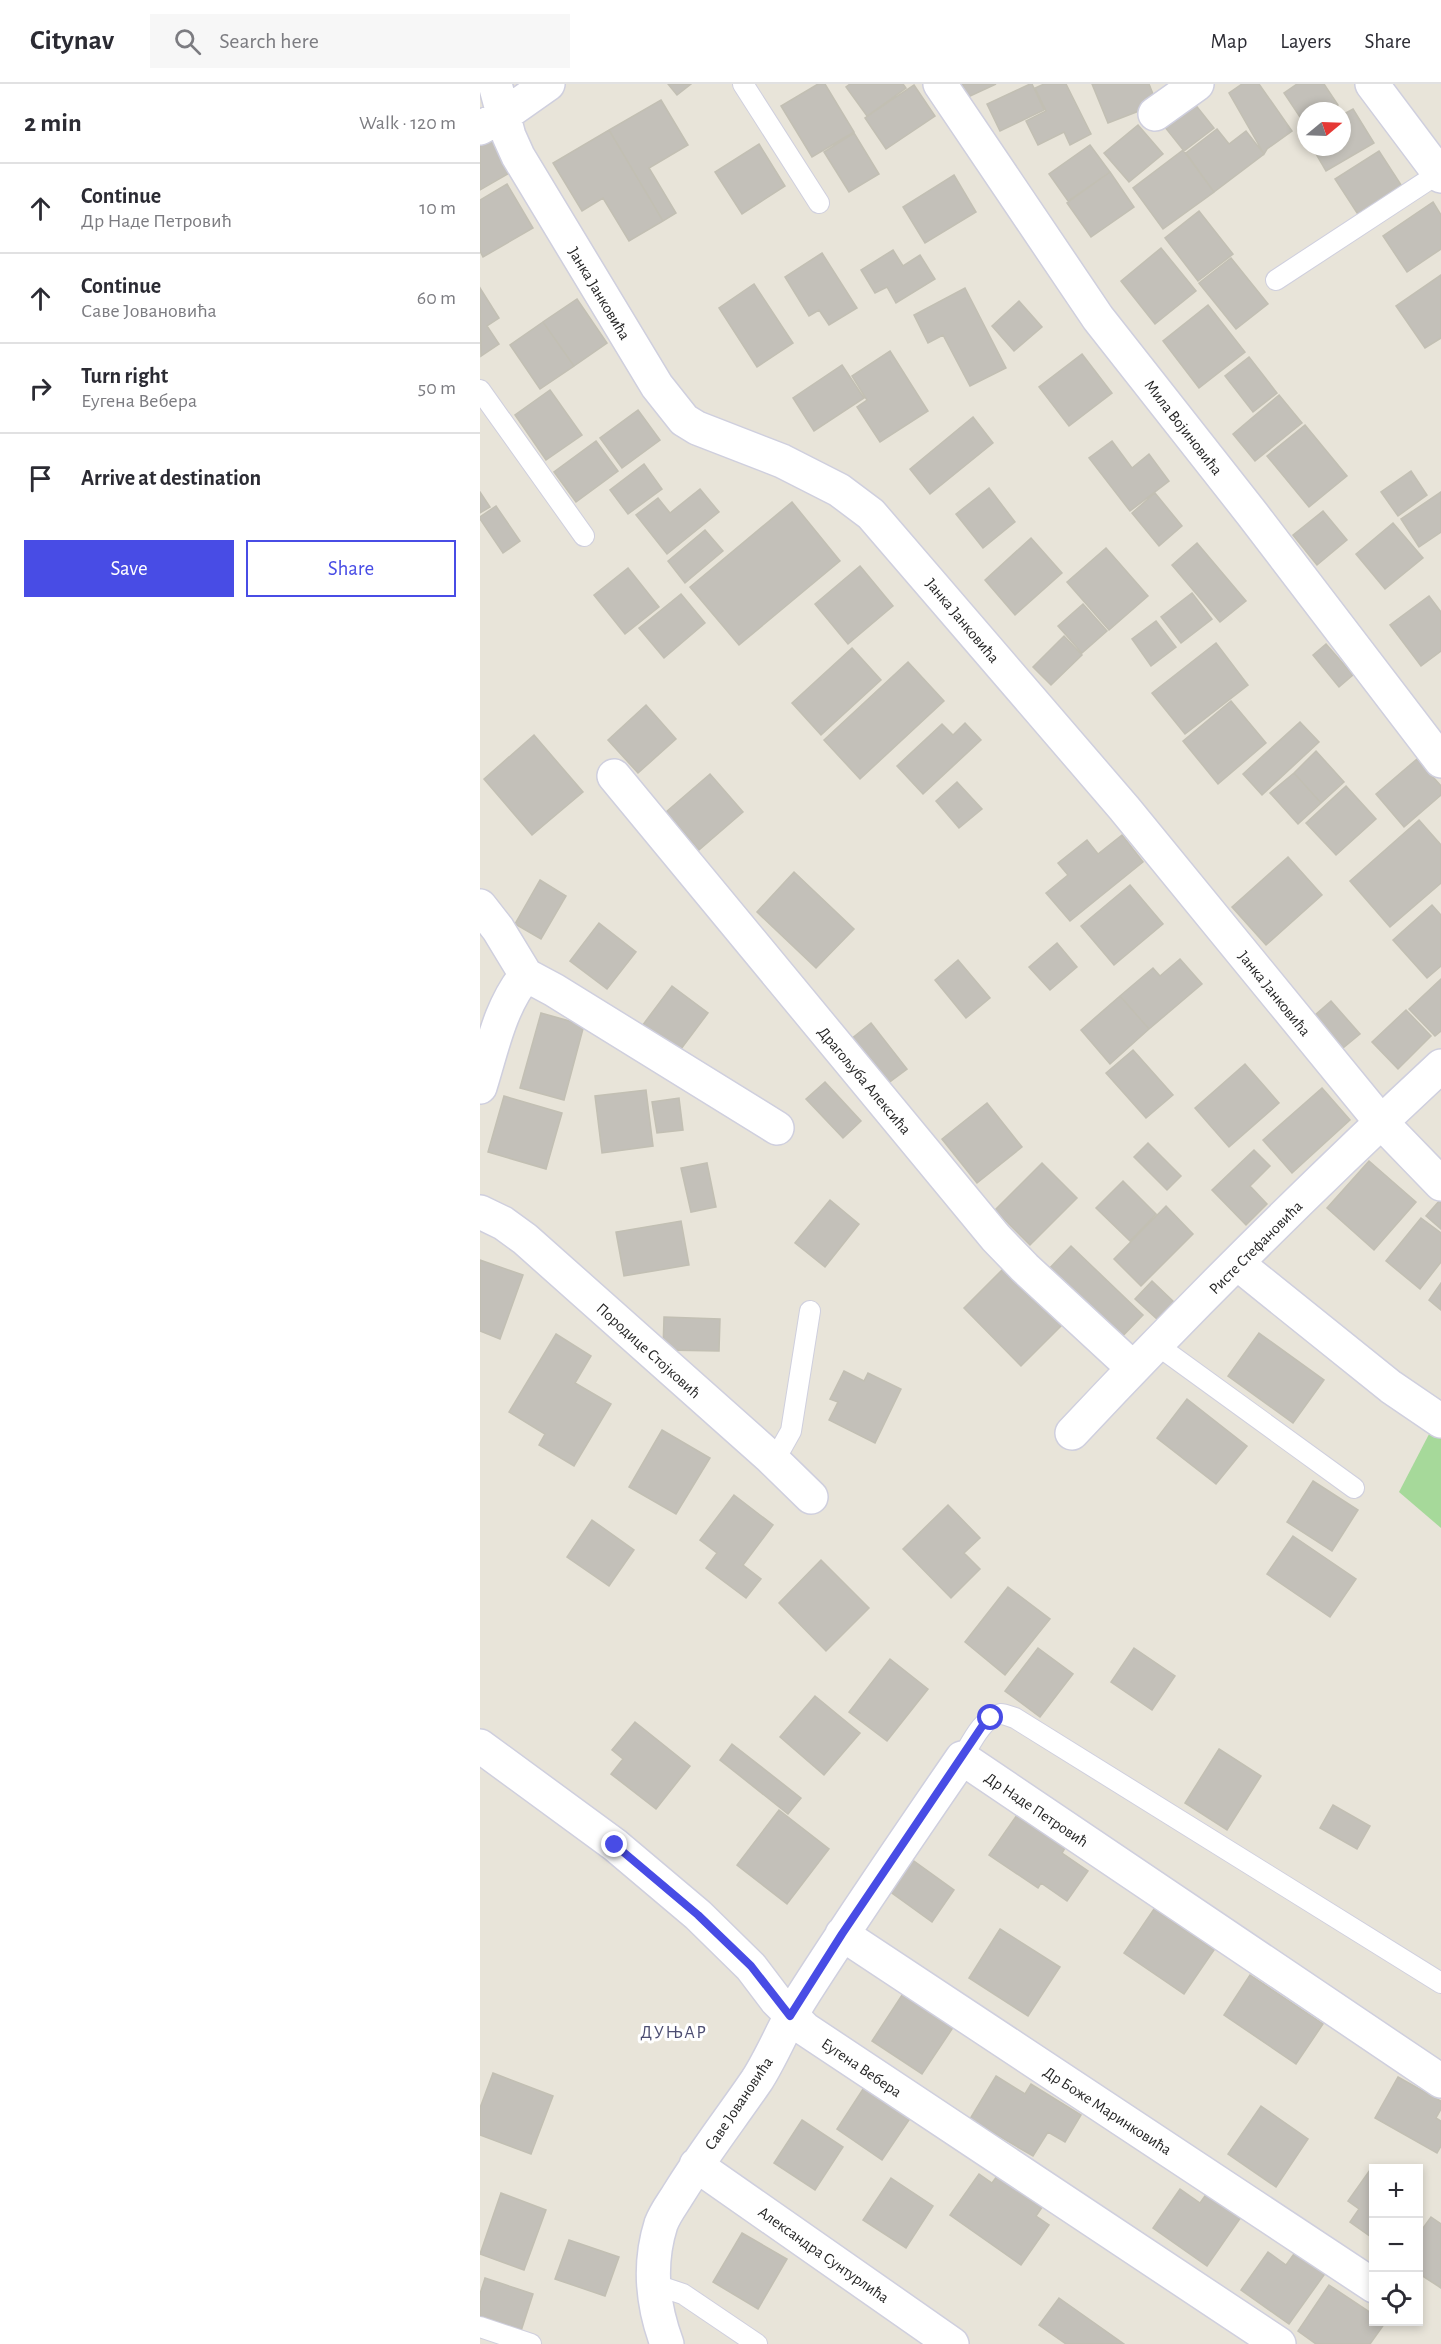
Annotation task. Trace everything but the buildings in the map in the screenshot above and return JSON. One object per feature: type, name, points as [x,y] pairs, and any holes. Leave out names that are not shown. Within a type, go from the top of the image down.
[{"type":"street","name":"Јанка Јанковића","points":[[495,84],[492,122],[518,156],[651,376],[673,408],[684,420],[697,428],[782,461],[839,490],[870,514],[1124,808],[1381,1122],[1441,1184]]},
{"type":"street","points":[[492,122],[548,84]]},
{"type":"street","name":"Мила Војиновића","points":[[940,84],[1098,318],[1253,514],[1441,760]]},
{"type":"street","points":[[1155,114],[1197,84]]},
{"type":"street","points":[[1372,84],[1440,174]]},
{"type":"street","name":"Драгољуба Алексића","points":[[614,776],[996,1238],[1025,1268],[1133,1368]]},
{"type":"street","points":[[480,906],[498,929],[526,975],[564,996],[777,1128]]},
{"type":"street","points":[[480,1087],[507,1003],[514,989],[526,975]]},
{"type":"street","name":"Ристе Стефановића","points":[[1072,1433],[1133,1368],[1381,1122],[1441,1066]]},
{"type":"street","name":"Породице Стојковић","points":[[480,1212],[503,1223],[525,1239],[770,1457],[811,1497]]},
{"type":"street","points":[[1238,1264],[1391,1387],[1441,1421]]},
{"type":"street","name":"Еугена Вебера","points":[[480,1746],[615,1845],[690,1908],[751,1966],[790,2016],[805,2029],[1279,2344]]},
{"type":"street","name":"Саве Јовановића","points":[[667,2344],[655,2307],[653,2284],[654,2250],[662,2221],[696,2164],[757,2079],[790,2016],[842,1934],[962,1758]]},
{"type":"street","name":"Др Наде Петровић","points":[[962,1758],[1441,2081]]},
{"type":"street","name":"Др Боже Маринковића","points":[[842,1934],[1369,2283]]},
{"type":"street","name":"Александра Сунтурлића","points":[[696,2164],[952,2344]]},
{"type":"lane","points":[[743,84],[819,203]]},
{"type":"lane","points":[[1276,280],[1440,174]]},
{"type":"lane","points":[[480,390],[584,536]]},
{"type":"lane","points":[[770,1457],[782,1447],[791,1431],[810,1311]]},
{"type":"lane","points":[[1157,1345],[1354,1488]]},
{"type":"lane","points":[[962,1758],[983,1725],[991,1718],[1001,1714],[1015,1718],[1441,1983]]},
{"type":"lane","points":[[653,2284],[683,2294],[757,2344]]},
{"type":"lane","points":[[480,2326],[531,2344]]},
{"type":"green space","points":[[1441,1411],[1441,1528],[1399,1492]]},
{"type":"district","name":"ДУЊАР","points":[[674,2032]]},
{"type":"route","points":[[615,1845],[698,1915],[751,1966],[790,2016],[842,1934],[983,1725],[991,1718]]}]
